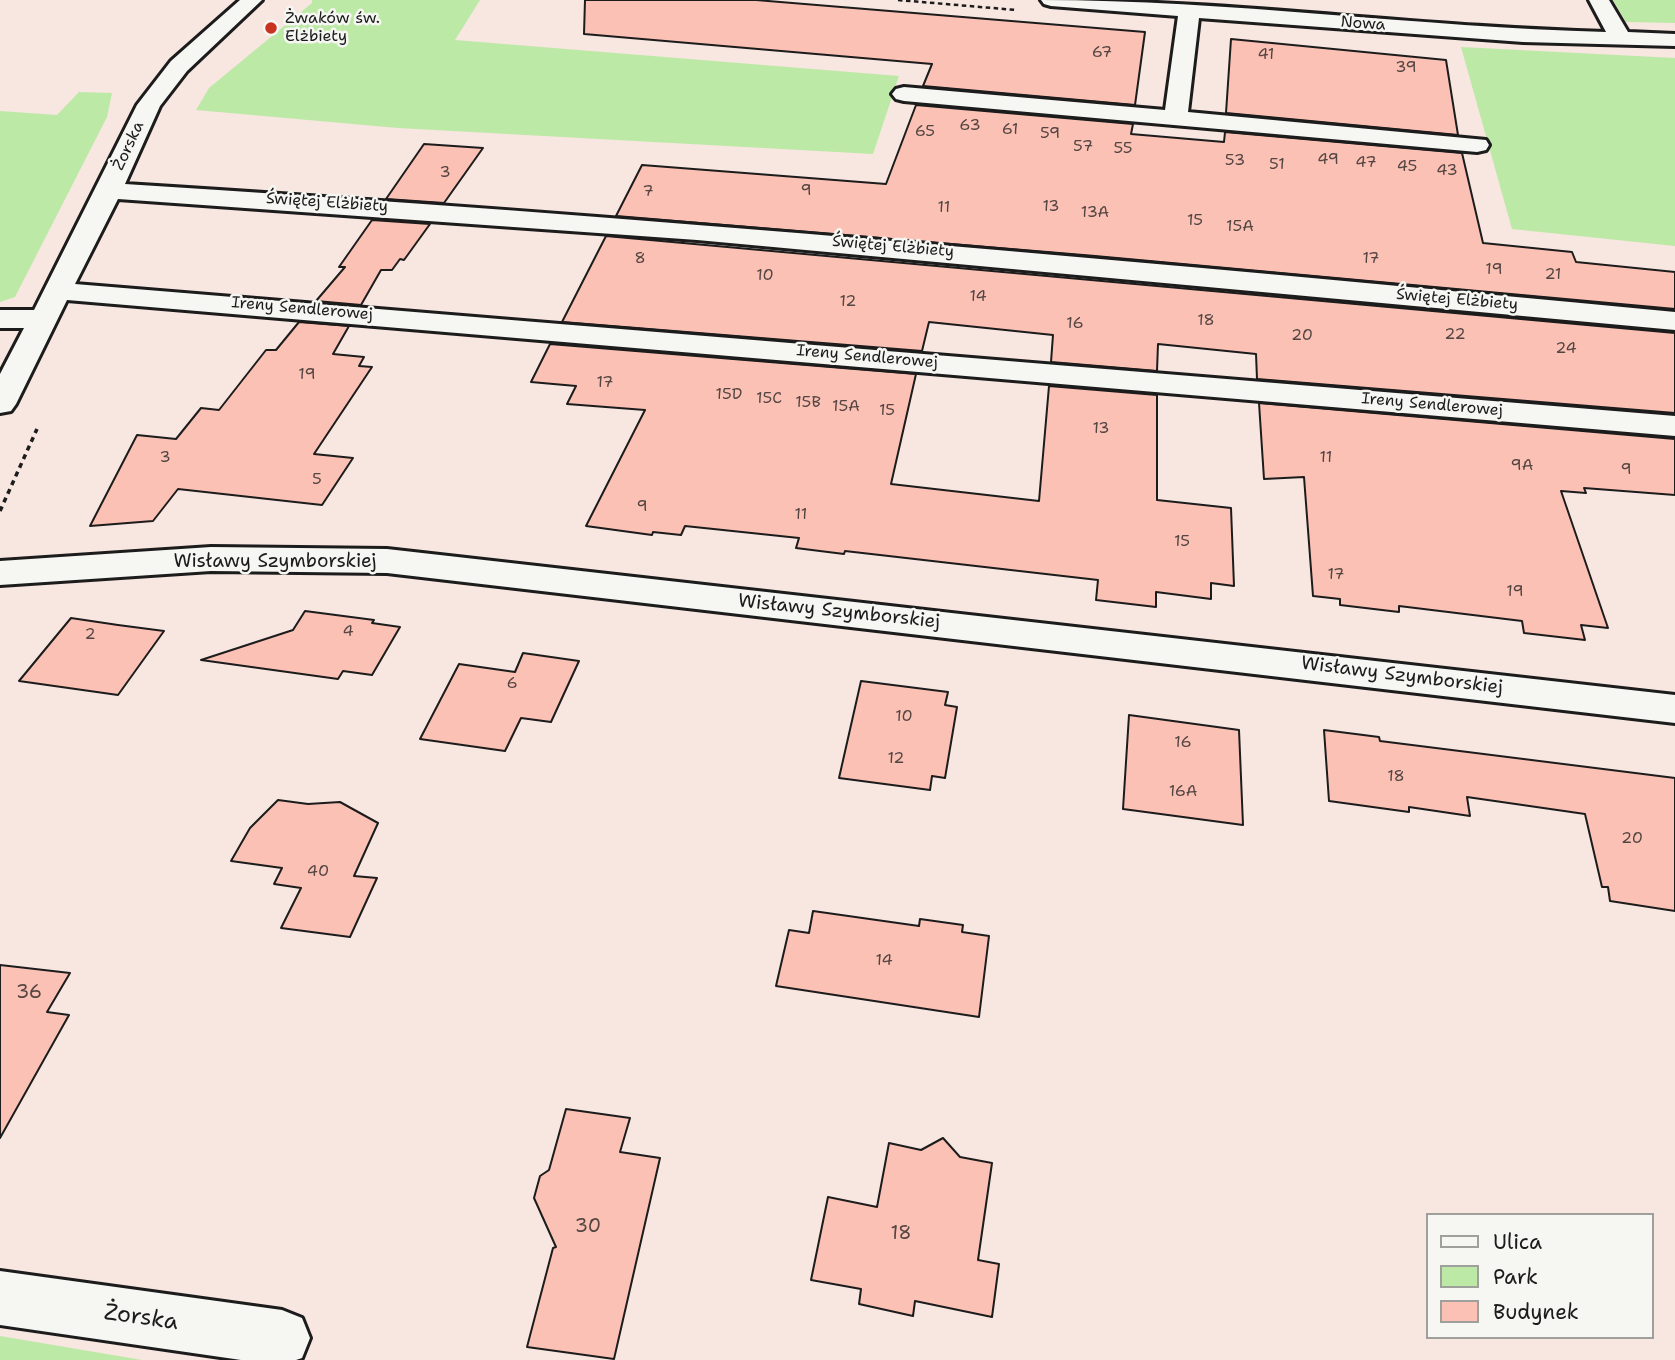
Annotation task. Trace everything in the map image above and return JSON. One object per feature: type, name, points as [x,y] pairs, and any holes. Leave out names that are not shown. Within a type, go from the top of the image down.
[{"type":"street","name":"Żorska","points":[[0,404],[109,191],[149,104],[179,66],[252,0]]},
{"type":"street","name":"Nowa","points":[[1051,0],[1523,36],[1675,40]]},
{"type":"street","points":[[1599,0],[1621,39]]},
{"type":"street","points":[[1176,118],[1189,11]]},
{"type":"street","points":[[904,94],[1478,145]]},
{"type":"street","name":"Świętej Elżbiety","points":[[109,191],[456,212],[878,246],[1675,321]]},
{"type":"street","name":"Ireny Sendlerowej","points":[[58,290],[1675,426]]},
{"type":"street","points":[[0,319],[44,319]]},
{"type":"street","name":"Wisławy Szymborskiej","points":[[0,573],[211,559],[387,561],[1675,709]]},
{"type":"street","name":"Żorska","points":[[0,1298],[282,1338]]},
{"type":"green space","points":[[312,0],[480,0],[455,40],[899,76],[873,154],[398,128],[196,110],[209,88],[312,3]]},
{"type":"green space","points":[[1613,0],[1675,0],[1675,23],[1626,22]]},
{"type":"green space","points":[[1461,47],[1675,58],[1675,246],[1512,229]]},
{"type":"green space","points":[[79,92],[112,93],[107,117],[15,297],[0,302],[0,111],[57,115]]},
{"type":"green space","points":[[0,1336],[142,1360],[0,1360]]},
{"type":"building","points":[[585,0],[756,0],[1145,32],[1135,105],[923,86],[932,64],[584,34]]},
{"type":"building","points":[[1231,39],[1446,60],[1458,135],[1226,113]]},
{"type":"building","points":[[916,105],[1133,124],[1131,134],[1224,142],[1225,132],[1462,153],[1483,243],[1572,252],[1576,262],[1675,272],[1675,309],[616,216],[642,165],[886,184]]},
{"type":"building","points":[[424,144],[483,148],[444,203],[386,199]]},
{"type":"building","points":[[372,220],[430,224],[404,260],[400,259],[392,270],[381,270],[361,305],[316,301],[345,267],[339,267]]},
{"type":"building","points":[[606,236],[1675,333],[1675,413],[1257,379],[1256,354],[1158,344],[1157,371],[1051,362],[1053,335],[929,322],[922,351],[562,322]]},
{"type":"building","points":[[299,322],[349,326],[333,354],[364,357],[359,366],[372,367],[314,454],[353,458],[322,505],[178,489],[153,521],[90,526],[137,435],[176,439],[201,408],[219,410],[266,350],[276,350]]},
{"type":"building","points":[[550,344],[916,374],[891,484],[1039,501],[1049,386],[1157,395],[1157,500],[1231,508],[1234,586],[1211,583],[1211,599],[1156,592],[1156,607],[1096,600],[1098,580],[845,551],[844,554],[796,548],[799,538],[685,526],[681,535],[653,532],[652,535],[586,526],[645,410],[567,404],[576,386],[531,382]]},
{"type":"building","points":[[1259,403],[1675,439],[1675,495],[1584,488],[1586,493],[1561,491],[1608,628],[1581,625],[1585,640],[1524,633],[1522,621],[1399,606],[1399,612],[1340,605],[1340,599],[1313,596],[1304,477],[1264,479]]},
{"type":"building","points":[[305,611],[374,620],[372,623],[400,627],[372,675],[343,671],[338,679],[201,660],[293,630]]},
{"type":"building","points":[[71,618],[164,631],[118,695],[19,681]]},
{"type":"building","points":[[523,653],[579,661],[551,722],[521,718],[505,751],[420,739],[459,664],[515,672]]},
{"type":"building","points":[[861,681],[948,692],[945,705],[957,707],[945,778],[932,776],[930,790],[839,778]]},
{"type":"building","points":[[1129,715],[1239,730],[1243,825],[1123,809]]},
{"type":"building","points":[[1324,730],[1379,737],[1380,741],[1675,778],[1675,911],[1610,901],[1608,887],[1602,887],[1585,814],[1467,797],[1470,816],[1409,807],[1409,812],[1329,801]]},
{"type":"building","points":[[278,800],[308,804],[340,802],[378,823],[354,876],[377,878],[350,937],[281,928],[301,888],[274,884],[282,868],[231,861],[250,828]]},
{"type":"building","points":[[813,911],[919,926],[920,919],[963,925],[962,932],[989,936],[979,1017],[776,986],[789,930],[809,933]]},
{"type":"building","points":[[0,965],[70,973],[47,1012],[69,1015],[0,1138]]},
{"type":"building","points":[[566,1109],[630,1118],[620,1152],[660,1158],[614,1359],[527,1347],[553,1248],[556,1247],[534,1198],[540,1176],[549,1170]]},
{"type":"building","points":[[943,1138],[960,1157],[992,1163],[978,1260],[999,1264],[992,1317],[915,1301],[913,1316],[859,1304],[861,1289],[811,1280],[828,1197],[877,1207],[889,1143],[921,1150]]},
{"type":"place","name":"Żwaków św. Elżbiety","points":[[271,28]]}]
